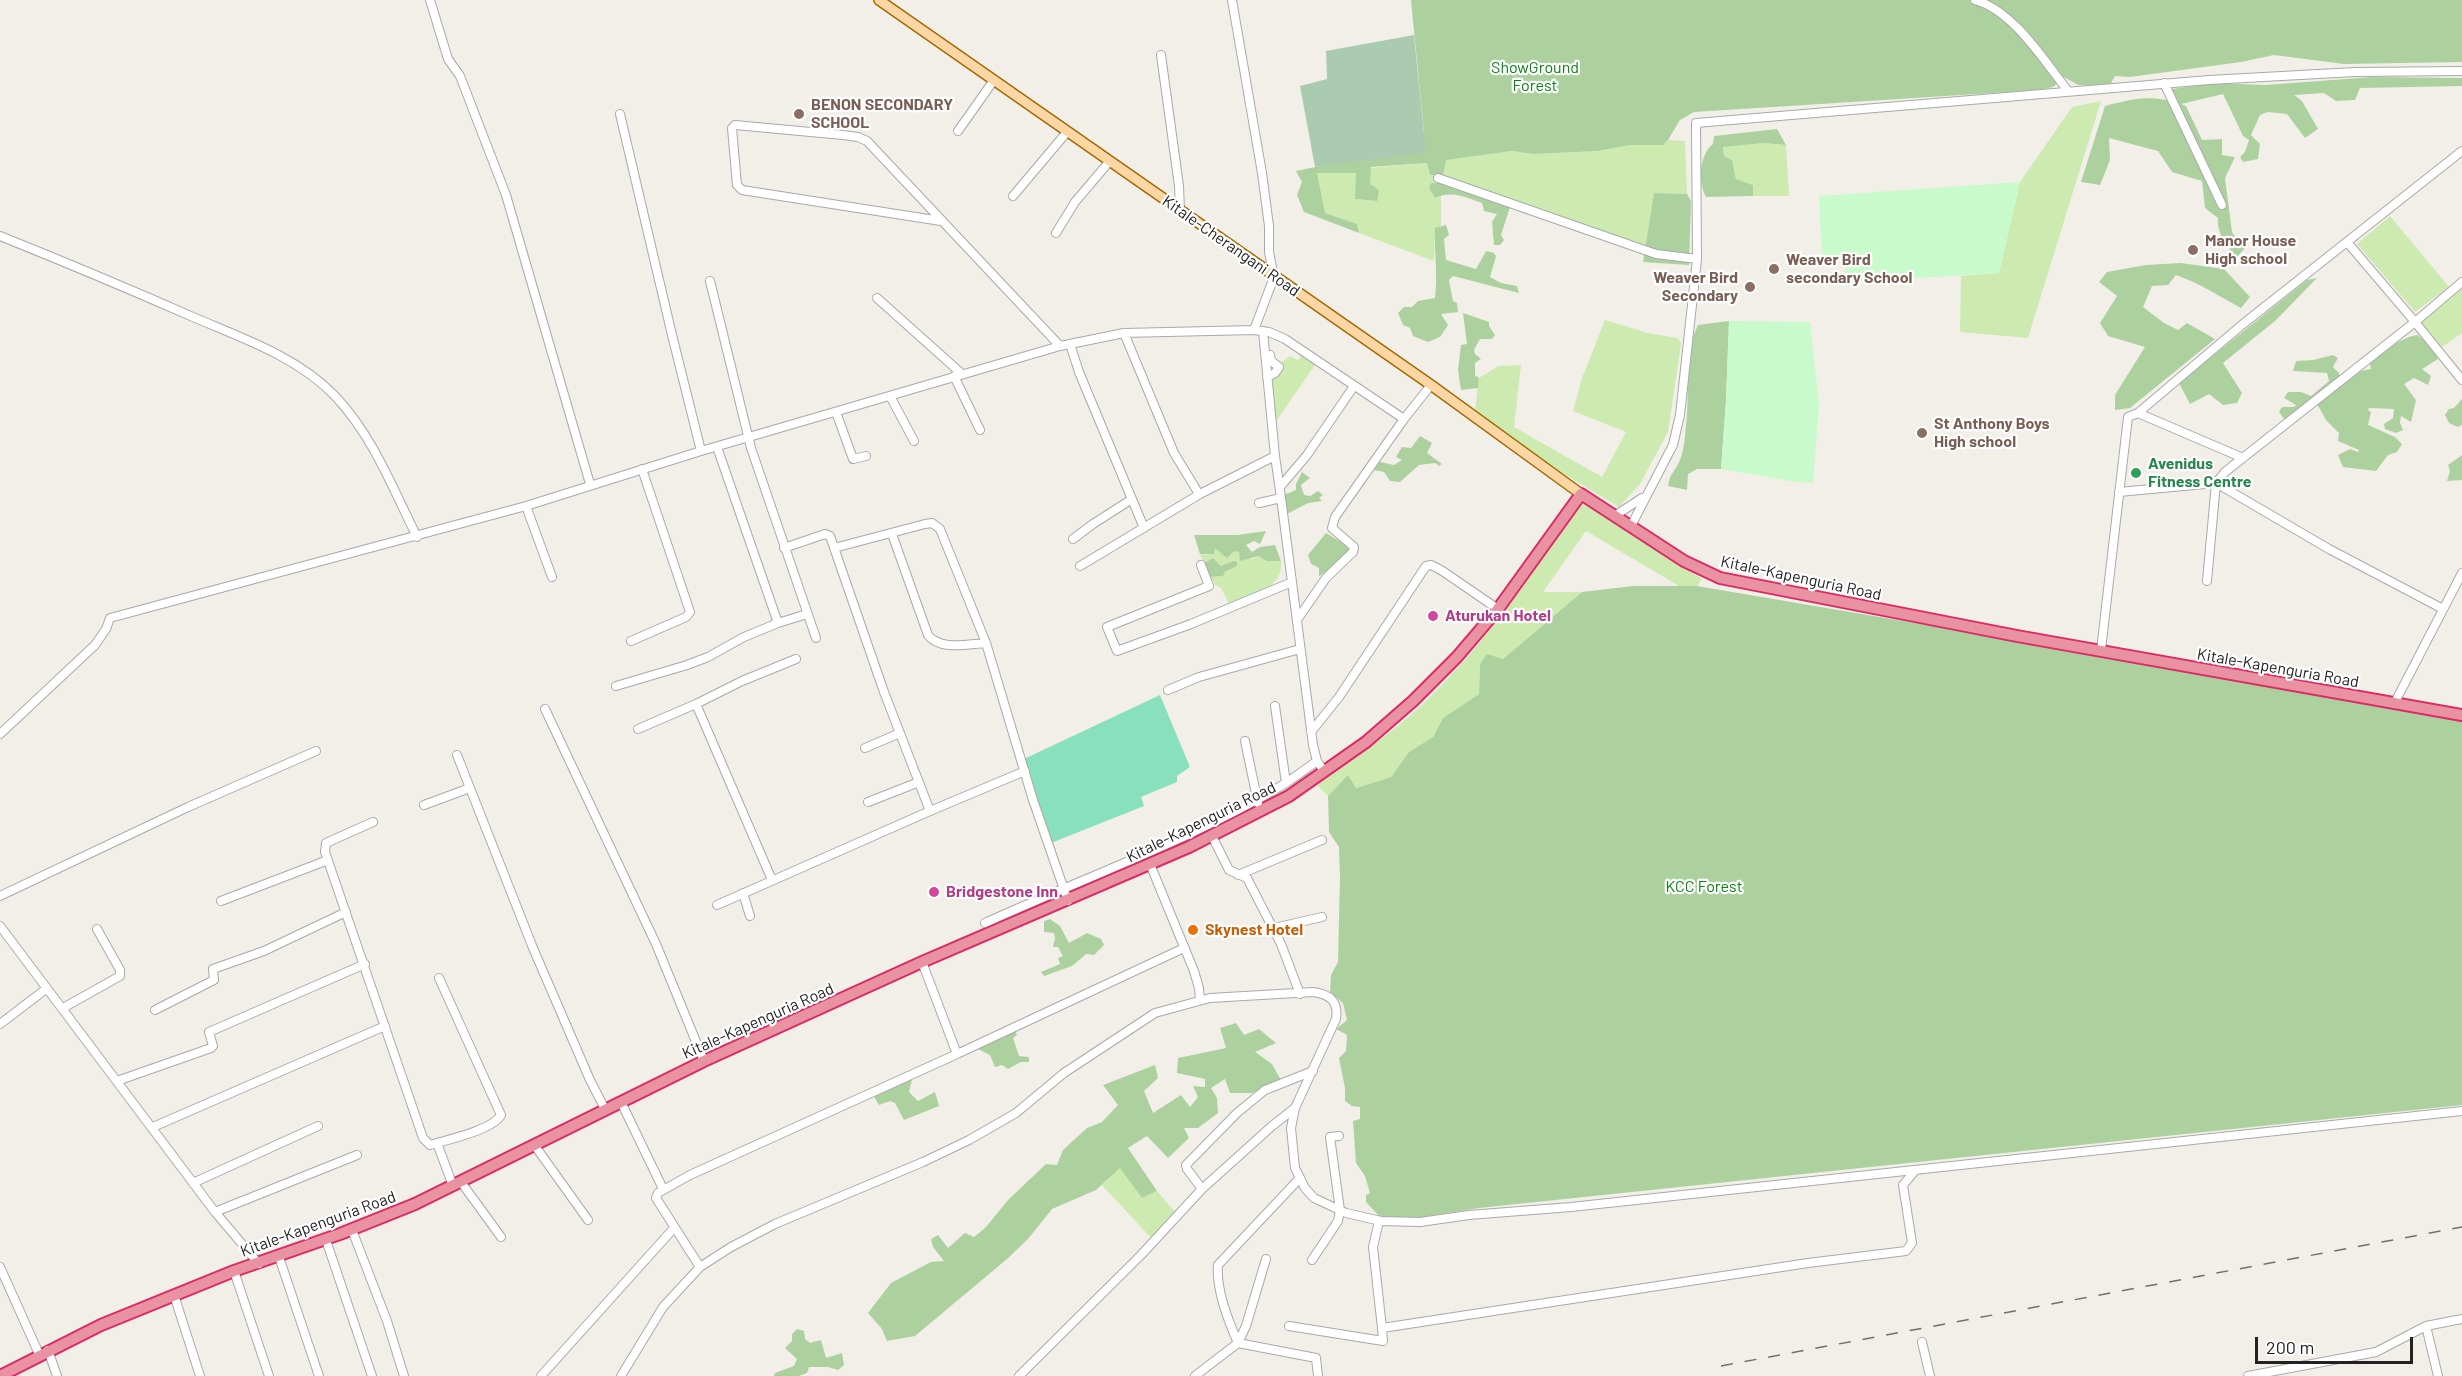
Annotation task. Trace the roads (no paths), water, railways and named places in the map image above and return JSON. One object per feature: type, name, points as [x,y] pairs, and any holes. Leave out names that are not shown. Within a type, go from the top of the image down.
[{"type":"highway","name":"Kitale-Kapenguria Road","points":[[0,1376],[100,1325],[234,1271],[279,1257],[383,1218],[535,1146],[704,1061],[922,962],[1068,901],[1212,836],[1259,805],[1289,795],[1366,742],[1413,701],[1457,657],[1498,609],[1581,494],[1684,561],[1720,578],[1805,597],[2462,715]]},
{"type":"main road","name":"Kitale-Cherangani Road","points":[[879,0],[1431,386],[1581,494]]},
{"type":"street","points":[[430,0],[448,59],[460,76],[506,195],[590,484]]},
{"type":"street","points":[[1232,0],[1262,173],[1269,226],[1269,252],[1274,277],[1258,330],[1267,377],[1311,732],[1317,761],[1324,771]]},
{"type":"street","points":[[1975,0],[2001,14],[2016,27],[2068,91]]},
{"type":"street","points":[[1161,55],[1179,186],[1180,211]]},
{"type":"street","points":[[1631,526],[1673,445],[1680,415],[1697,260],[1696,123],[2164,83],[2344,73],[2462,71]]},
{"type":"street","points":[[958,131],[994,80]]},
{"type":"street","points":[[2164,83],[2222,205]]},
{"type":"street","points":[[620,114],[702,451]]},
{"type":"street","points":[[941,222],[741,190],[737,186],[732,128],[735,125],[862,139],[1060,346]]},
{"type":"street","points":[[1013,196],[1024,181],[1030,178],[1050,149],[1067,132]]},
{"type":"street","points":[[2102,650],[2128,417],[2138,413],[2243,324],[2462,151]]},
{"type":"street","points":[[1056,233],[1075,202],[1109,162]]},
{"type":"street","points":[[1438,178],[1656,254],[1697,260]]},
{"type":"street","points":[[0,236],[79,267],[216,327],[304,370],[336,397],[363,432],[417,537]]},
{"type":"street","points":[[2347,242],[2462,380]]},
{"type":"street","points":[[710,281],[749,437],[784,548],[816,638]]},
{"type":"street","points":[[2207,581],[2216,483],[2243,458],[2462,282]]},
{"type":"street","points":[[877,298],[958,375],[980,430]]},
{"type":"street","points":[[0,734],[95,645],[106,630],[110,618],[526,506],[590,484],[1060,346],[1124,333],[1258,330],[1285,339],[1404,419]]},
{"type":"street","points":[[1124,333],[1174,453],[1199,494]]},
{"type":"street","points":[[1070,344],[1079,372],[1144,528]]},
{"type":"street","points":[[1267,377],[1275,373],[1279,367],[1271,361],[1270,355]]},
{"type":"street","points":[[1280,487],[1307,454],[1354,386]]},
{"type":"street","points":[[1297,620],[1326,578],[1353,552],[1354,547],[1333,529],[1332,522],[1404,419],[1431,386]]},
{"type":"street","points":[[890,396],[915,441]]},
{"type":"street","points":[[836,412],[851,457],[855,460],[866,456]]},
{"type":"street","points":[[2138,413],[2243,458]]},
{"type":"street","points":[[717,447],[778,623]]},
{"type":"street","points":[[1080,566],[1199,494],[1275,456]]},
{"type":"street","points":[[631,641],[686,617],[690,612],[642,469]]},
{"type":"street","points":[[2119,492],[2216,483],[2329,549],[2443,609]]},
{"type":"street","points":[[1616,515],[1646,495]]},
{"type":"street","points":[[1259,503],[1281,498]]},
{"type":"street","points":[[1073,539],[1132,499]]},
{"type":"street","points":[[526,506],[552,577]]},
{"type":"street","points":[[834,548],[932,523],[940,529],[986,643],[1068,901]]},
{"type":"street","points":[[784,548],[825,534],[830,536],[930,811]]},
{"type":"street","points":[[892,534],[928,635],[932,640],[951,645],[986,643]]},
{"type":"street","points":[[1201,565],[1209,586],[1107,627],[1118,651],[1191,624],[1292,582]]},
{"type":"street","points":[[1311,732],[1339,697],[1426,566],[1431,565],[1441,570],[1498,609]]},
{"type":"street","points":[[2394,704],[2462,573]]},
{"type":"street","points":[[616,686],[687,665],[708,657],[744,637],[807,614]]},
{"type":"street","points":[[1168,690],[1199,677],[1300,649]]},
{"type":"street","points":[[638,729],[796,659]]},
{"type":"street","points":[[696,704],[772,880]]},
{"type":"street","points":[[1275,706],[1286,783]]},
{"type":"street","points":[[545,709],[656,944],[704,1061]]},
{"type":"street","points":[[865,748],[900,733]]},
{"type":"street","points":[[1245,741],[1259,805]]},
{"type":"street","points":[[0,896],[189,807],[316,751]]},
{"type":"street","points":[[457,755],[533,948],[590,1080],[605,1109]]},
{"type":"street","points":[[985,923],[1259,805],[1317,761]]},
{"type":"street","points":[[717,904],[1025,771]]},
{"type":"street","points":[[868,802],[919,782]]},
{"type":"street","points":[[424,805],[470,788]]},
{"type":"street","points":[[373,822],[326,843],[325,848],[423,1138],[427,1144],[478,1130],[499,1120],[501,1116],[439,978]]},
{"type":"street","points":[[1212,836],[1226,866],[1232,873],[1246,878],[1274,928],[1300,994]]},
{"type":"street","points":[[1238,875],[1322,840]]},
{"type":"street","points":[[221,901],[328,860]]},
{"type":"street","points":[[1150,864],[1199,988],[1200,1000]]},
{"type":"street","points":[[743,893],[750,916]]},
{"type":"street","points":[[155,1010],[213,981],[213,969],[264,951],[346,912]]},
{"type":"street","points":[[1274,928],[1322,918]]},
{"type":"street","points":[[1,929],[153,1127],[215,1212],[259,1264]]},
{"type":"street","points":[[63,1008],[120,976],[120,970],[97,929]]},
{"type":"street","points":[[700,1267],[656,1198],[658,1192],[1184,948]]},
{"type":"street","points":[[922,962],[957,1054]]},
{"type":"street","points":[[117,1081],[211,1048],[213,1046],[209,1032],[365,964]]},
{"type":"street","points":[[0,1024],[46,989]]},
{"type":"street","points":[[621,1376],[663,1307],[700,1267],[731,1247],[776,1224],[923,1162],[969,1140],[1016,1113],[1064,1073],[1155,1013],[1200,1000],[1243,994],[1326,994],[1331,998],[1337,1013],[1330,1034],[1295,1108],[1291,1128],[1295,1168],[1314,1198],[1340,1210],[1379,1221],[1420,1222],[1469,1215],[1571,1207],[1914,1172],[2462,1111]]},
{"type":"street","points":[[153,1127],[385,1026]]},
{"type":"street","points":[[1202,1189],[1186,1165],[1237,1113],[1264,1090],[1313,1071]]},
{"type":"street","points":[[621,1102],[663,1189]]},
{"type":"street","points":[[1018,1376],[1141,1255],[1202,1189],[1295,1108]]},
{"type":"street","points":[[194,1183],[318,1126]]},
{"type":"street","points":[[1312,1260],[1338,1221],[1340,1210],[1330,1137],[1339,1136]]},
{"type":"street","points":[[437,1143],[457,1184],[501,1237]]},
{"type":"street","points":[[535,1146],[588,1220]]},
{"type":"street","points":[[215,1212],[357,1155]]},
{"type":"street","points":[[1382,1328],[1808,1263],[1906,1251],[1912,1243],[1903,1185],[1914,1172]]},
{"type":"street","points":[[1238,1343],[1227,1313],[1218,1276],[1218,1265],[1300,1178]]},
{"type":"street","points":[[1289,1326],[1383,1341],[1373,1247],[1379,1221]]},
{"type":"street","points":[[541,1376],[674,1228]]},
{"type":"street","points":[[352,1230],[387,1321],[404,1376]]},
{"type":"street","points":[[326,1240],[372,1376]]},
{"type":"street","points":[[279,1257],[319,1376]]},
{"type":"street","points":[[1196,1376],[1238,1343],[1266,1260]]},
{"type":"street","points":[[0,1267],[57,1376]]},
{"type":"street","points":[[234,1271],[269,1376]]},
{"type":"street","points":[[174,1295],[200,1376]]},
{"type":"street","points":[[2248,1376],[2376,1352],[2426,1326],[2462,1319]]},
{"type":"street","points":[[2426,1326],[2438,1376]]},
{"type":"street","points":[[1922,1342],[1930,1376]]},
{"type":"street","points":[[1238,1343],[1316,1358],[1318,1376]]},
{"type":"railway","points":[[1721,1366],[2462,1227]]},
{"type":"place","name":"BENON SECONDARY SCHOOL","points":[[799,114]]},
{"type":"place","name":"Manor House High school","points":[[2193,250]]},
{"type":"place","name":"Weaver Bird secondary School","points":[[1774,269]]},
{"type":"place","name":"Weaver Bird Secondary","points":[[1750,287]]},
{"type":"place","name":"St Anthony Boys High school","points":[[1922,433]]},
{"type":"place","name":"Avenidus Fitness Centre","points":[[2136,473]]},
{"type":"place","name":"Aturukan Hotel","points":[[1433,616]]},
{"type":"place","name":"Bridgestone Inn","points":[[934,892]]},
{"type":"place","name":"Skynest Hotel","points":[[1193,930]]},
{"type":"park label","name":"ShowGround Forest","points":[[1535,77]]},
{"type":"park label","name":"KCC Forest","points":[[1704,887]]}]
